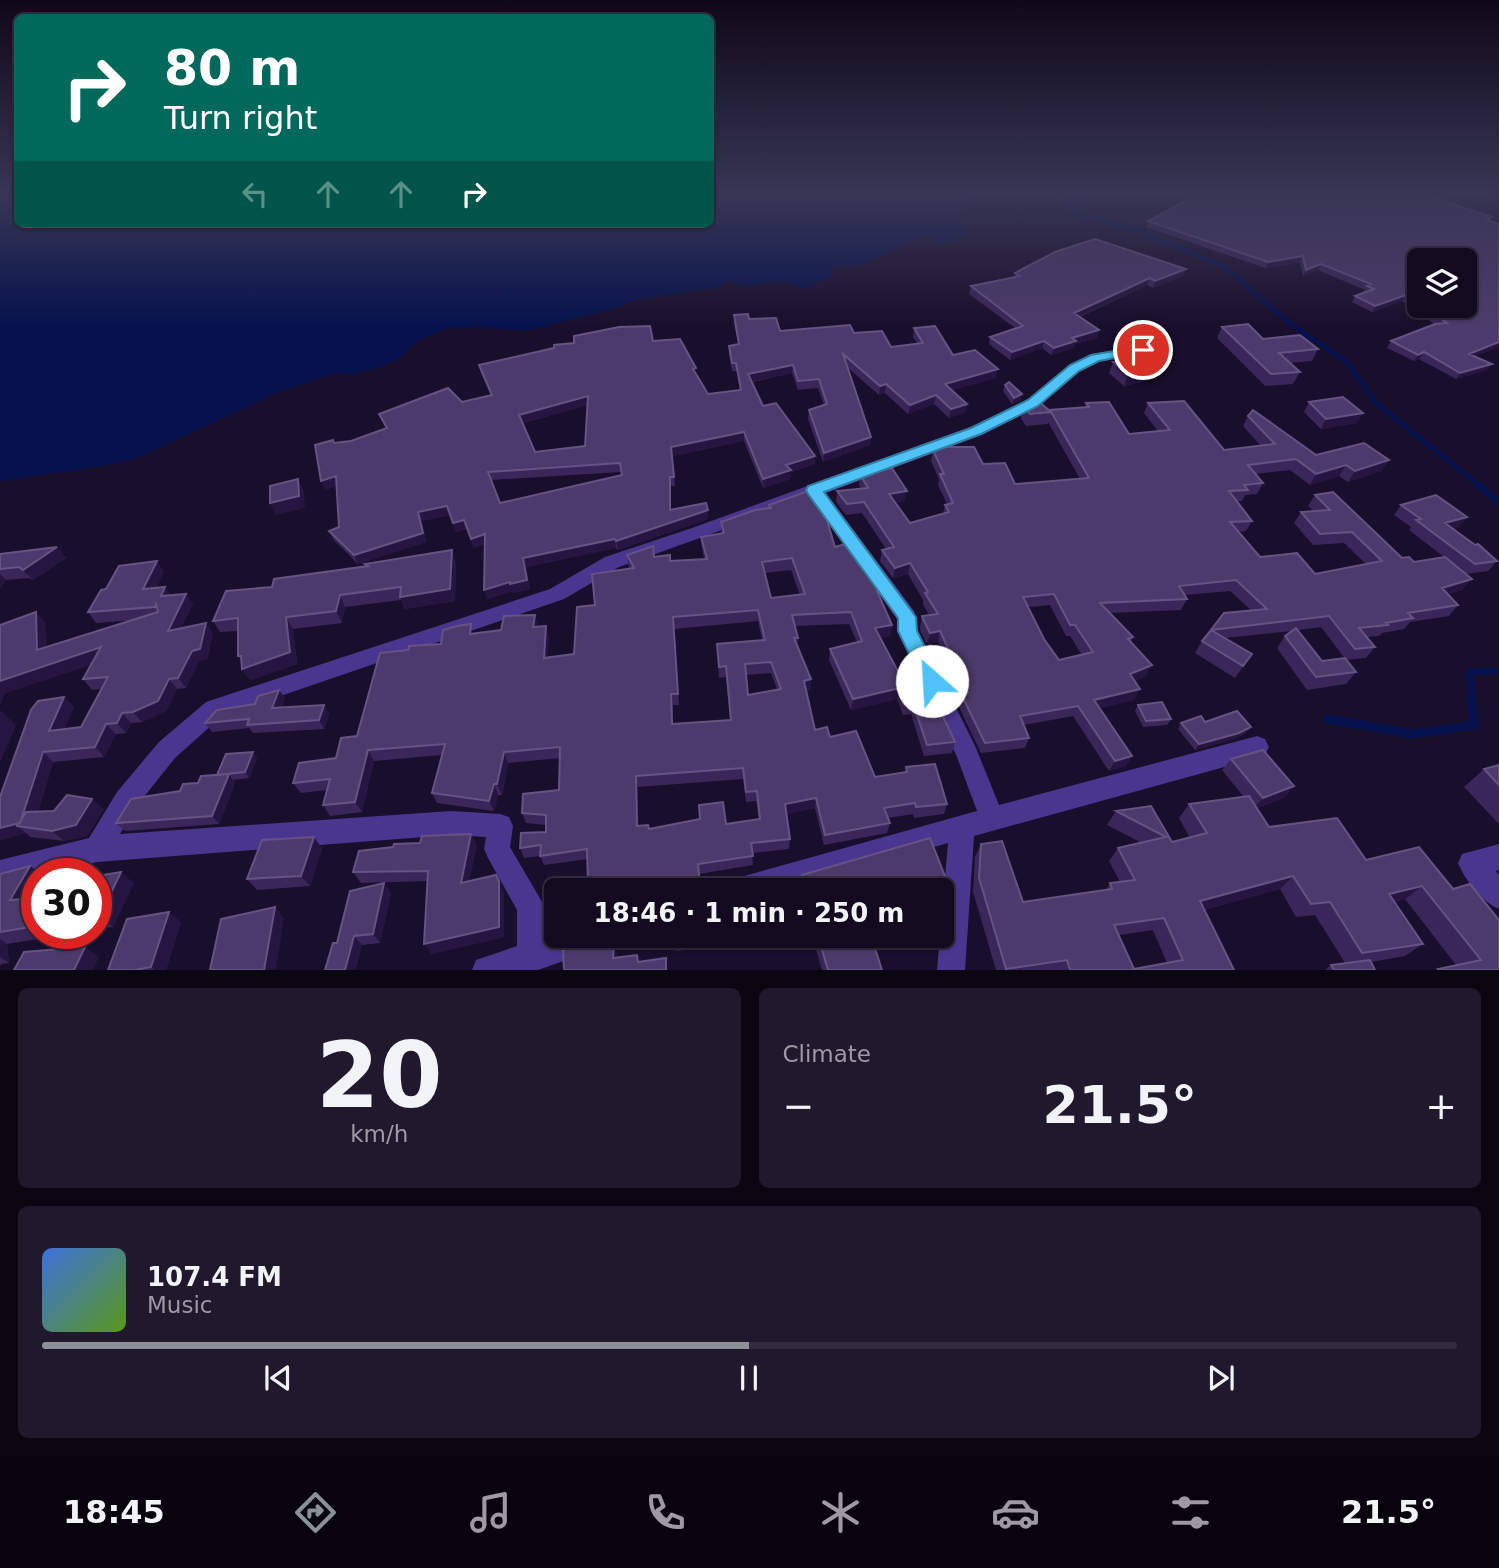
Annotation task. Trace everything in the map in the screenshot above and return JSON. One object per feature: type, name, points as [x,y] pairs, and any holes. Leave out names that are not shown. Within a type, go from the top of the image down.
[{"type":"street","points":[[97,849],[127,800],[167,750],[214,709],[557,594],[612,562],[699,533],[976,431],[1033,403],[1075,368],[1096,358],[1143,350]]},
{"type":"street","points":[[814,490],[907,617],[908,631],[968,756],[993,820]]},
{"type":"street","points":[[782,878],[1257,747]]},
{"type":"street","points":[[0,873],[97,849],[451,823],[500,826],[497,849],[531,907],[531,957]]},
{"type":"street","points":[[951,970],[961,827]]},
{"type":"street","points":[[1499,858],[1471,863],[1499,895]]},
{"type":"street","points":[[486,970],[559,948]]},
{"type":"shaded area","points":[[0,237],[921,237],[861,265],[831,267],[832,276],[806,289],[787,282],[741,286],[729,280],[719,287],[636,300],[616,308],[527,331],[476,327],[444,329],[415,343],[399,359],[375,369],[355,374],[336,373],[279,392],[137,458],[103,466],[0,481]]},
{"type":"shaded area","points":[[930,237],[959,237],[955,240],[939,244]]},
{"type":"building","points":[[1196,237],[1499,237],[1499,342],[1469,354],[1492,364],[1460,373],[1424,352],[1418,355],[1391,341],[1435,324],[1447,323],[1440,318],[1477,318],[1477,248],[1407,248],[1407,296],[1375,306],[1355,296],[1374,289],[1367,286],[1371,284],[1321,264],[1306,270],[1303,256],[1268,262]]},
{"type":"building","points":[[1095,239],[1186,269],[1155,281],[1150,278],[1074,313],[1099,330],[1072,338],[1076,341],[1054,348],[1044,341],[1012,352],[990,337],[1023,326],[971,286],[1020,276],[1015,273],[1055,252]]},
{"type":"building","points":[[748,314],[749,319],[776,318],[780,331],[850,325],[854,333],[882,331],[891,347],[923,343],[914,328],[935,326],[953,355],[975,350],[998,369],[945,384],[967,404],[951,409],[936,395],[910,405],[886,384],[880,386],[843,354],[871,437],[824,453],[809,410],[827,404],[819,379],[798,381],[793,365],[748,374],[763,406],[776,403],[815,456],[786,465],[791,470],[763,479],[744,432],[671,447],[674,477],[670,477],[670,510],[706,503],[708,510],[616,541],[615,539],[523,558],[527,580],[484,590],[485,534],[471,539],[464,520],[453,523],[447,506],[418,512],[423,533],[354,555],[329,531],[339,527],[336,476],[321,481],[315,445],[333,440],[334,443],[351,441],[387,428],[379,414],[448,388],[462,402],[492,395],[479,365],[554,348],[554,345],[574,343],[574,336],[619,327],[650,326],[653,341],[680,339],[708,394],[741,390],[736,363],[732,363],[729,346],[739,344],[734,315]],"holes":[[[588,396],[585,446],[535,452],[519,415]],[[620,463],[622,475],[500,503],[488,472]]]},
{"type":"building","points":[[1248,324],[1263,339],[1300,335],[1318,349],[1279,353],[1300,372],[1271,374],[1222,327]]},
{"type":"building","points":[[1140,356],[1155,368],[1128,374],[1113,362]]},
{"type":"building","points":[[1009,382],[1022,394],[1014,398],[1005,385]]},
{"type":"building","points":[[1343,397],[1363,413],[1326,419],[1309,402]]},
{"type":"building","points":[[1037,400],[1051,412],[1030,414],[1024,406]]},
{"type":"building","points":[[1184,401],[1224,450],[1275,444],[1248,416],[1253,410],[1316,455],[1364,443],[1389,460],[1355,471],[1346,465],[1316,474],[1296,459],[1248,465],[1263,483],[1244,485],[1248,490],[1229,491],[1252,521],[1230,522],[1260,557],[1297,553],[1315,574],[1382,561],[1352,532],[1320,534],[1301,512],[1330,510],[1315,495],[1333,492],[1402,558],[1409,557],[1414,562],[1445,557],[1472,579],[1442,588],[1458,605],[1408,613],[1413,618],[1386,623],[1388,625],[1359,628],[1375,647],[1355,649],[1329,616],[1211,630],[1224,613],[1267,609],[1236,580],[1179,586],[1187,599],[1100,603],[1133,637],[1128,639],[1152,665],[1130,674],[1140,689],[1094,700],[1132,756],[1115,761],[1078,706],[1020,716],[1029,738],[985,743],[960,692],[968,692],[940,631],[930,633],[923,619],[922,616],[938,614],[925,593],[928,592],[910,563],[895,568],[882,550],[894,547],[864,502],[847,504],[837,491],[868,488],[860,474],[892,468],[907,491],[889,494],[910,523],[949,512],[945,505],[953,503],[940,474],[944,474],[933,450],[937,450],[935,447],[974,447],[983,464],[1005,463],[1015,484],[1089,478],[1050,410],[1089,407],[1086,403],[1109,402],[1129,434],[1170,430],[1148,403]],"holes":[[[1054,594],[1070,625],[1075,625],[1093,652],[1059,660],[1044,639],[1023,597]]]},
{"type":"building","points":[[298,479],[299,496],[270,503],[270,486]]},
{"type":"building","points":[[811,490],[823,507],[835,547],[849,543],[880,590],[877,591],[892,625],[875,628],[901,677],[923,673],[955,742],[927,745],[913,703],[905,704],[900,688],[853,699],[830,649],[862,641],[851,612],[792,615],[798,638],[794,638],[811,679],[804,681],[815,730],[827,727],[830,737],[856,731],[875,777],[907,772],[906,767],[935,764],[947,804],[916,807],[915,803],[884,808],[890,823],[825,835],[816,798],[785,804],[790,839],[751,843],[753,856],[698,864],[699,878],[588,878],[587,849],[540,856],[541,845],[520,848],[521,833],[546,832],[546,815],[522,813],[523,794],[559,790],[560,747],[504,752],[497,784],[494,784],[489,801],[432,793],[445,744],[368,750],[355,802],[323,805],[330,779],[293,783],[299,763],[336,758],[341,738],[357,736],[380,653],[408,650],[409,646],[441,644],[443,630],[457,626],[471,624],[470,634],[501,630],[504,616],[535,615],[533,627],[546,626],[544,658],[574,654],[577,607],[595,605],[592,574],[634,568],[627,555],[653,546],[654,557],[670,555],[670,561],[707,559],[701,537],[724,533],[721,522],[755,510],[771,508],[769,505]],"holes":[[[792,558],[805,594],[771,598],[762,562]],[[758,610],[765,640],[717,644],[719,667],[726,666],[731,720],[672,724],[671,694],[678,694],[673,617]],[[771,662],[781,689],[748,695],[745,664]],[[743,768],[746,792],[757,791],[760,819],[726,824],[723,802],[699,805],[700,819],[649,829],[648,825],[637,826],[636,776]]]},
{"type":"building","points":[[1436,495],[1467,517],[1445,523],[1475,545],[1478,544],[1497,561],[1475,564],[1416,520],[1421,519],[1401,505]]},
{"type":"building","points":[[57,547],[23,570],[19,567],[0,569],[0,554]]},
{"type":"building","points":[[452,550],[450,589],[400,597],[401,587],[340,595],[336,611],[286,617],[290,652],[242,669],[241,656],[238,656],[238,618],[213,621],[226,591],[272,587],[274,579],[368,566],[365,564]]},
{"type":"building","points":[[157,561],[143,589],[165,587],[161,596],[186,594],[168,631],[206,623],[200,649],[192,651],[178,678],[169,679],[158,701],[133,712],[122,713],[117,723],[106,724],[95,747],[43,752],[20,823],[0,828],[0,797],[31,710],[38,701],[64,697],[49,731],[81,727],[108,677],[83,679],[101,647],[0,681],[0,625],[36,612],[37,650],[158,612],[156,604],[155,607],[88,612],[119,566]]},
{"type":"building","points":[[1296,628],[1322,661],[1345,658],[1356,672],[1316,677],[1285,636]]},
{"type":"building","points":[[1211,630],[1252,654],[1243,666],[1202,641]]},
{"type":"building","points":[[279,690],[272,708],[324,705],[319,720],[247,725],[249,719],[205,723],[217,710],[255,704],[258,696]]},
{"type":"building","points":[[1162,702],[1171,719],[1146,721],[1138,705]]},
{"type":"building","points":[[1237,711],[1251,727],[1199,744],[1181,723],[1201,716],[1205,722]]},
{"type":"building","points":[[1263,750],[1294,786],[1263,798],[1231,759]]},
{"type":"building","points":[[253,752],[245,772],[217,775],[226,754]]},
{"type":"building","points":[[1499,765],[1499,785],[1484,769]]},
{"type":"building","points":[[229,774],[212,816],[116,823],[131,799],[180,791],[183,784],[198,783],[201,776]]},
{"type":"building","points":[[67,795],[92,799],[76,825],[52,831],[17,826],[26,812],[54,811]]},
{"type":"building","points":[[1249,796],[1269,827],[1337,818],[1366,860],[1419,847],[1453,889],[1470,884],[1499,920],[1499,970],[1438,969],[1481,960],[1422,886],[1389,894],[1423,944],[1362,953],[1330,902],[1311,904],[1293,876],[1200,901],[1234,970],[1070,970],[1067,960],[1006,969],[979,878],[981,844],[1002,841],[1023,902],[1112,889],[1110,883],[1135,880],[1118,848],[1166,837],[1116,811],[1151,806],[1172,842],[1207,833],[1189,804]],"holes":[[[1164,918],[1183,960],[1134,969],[1114,925]]]},
{"type":"building","points":[[471,834],[461,883],[496,875],[499,881],[499,927],[424,944],[428,871],[353,872],[359,851],[393,847],[394,844],[420,843],[422,836]]},
{"type":"building","points":[[314,837],[301,876],[247,879],[262,840]]},
{"type":"building","points":[[930,838],[946,878],[803,878],[802,875]]},
{"type":"building","points":[[21,868],[21,881],[10,900],[21,899],[21,929],[0,932],[0,874]]},
{"type":"building","points":[[121,872],[112,891],[112,873]]},
{"type":"building","points":[[384,883],[373,934],[354,936],[345,970],[325,970],[333,943],[337,943],[350,891]]},
{"type":"building","points":[[275,907],[264,970],[210,970],[221,919]]},
{"type":"building","points":[[169,912],[151,967],[108,970],[127,919]]},
{"type":"building","points":[[614,948],[613,958],[637,955],[638,962],[666,958],[666,970],[564,970],[563,950]]},
{"type":"building","points":[[822,948],[875,948],[882,970],[828,970]]},
{"type":"building","points":[[84,949],[74,970],[14,970],[24,952]]},
{"type":"building","points":[[1370,960],[1375,970],[1334,970],[1331,965]]},
{"type":"waterway","points":[[1154,237],[1225,267],[1288,322]]},
{"type":"waterway","points":[[1285,320],[1346,361],[1376,403],[1481,487]]},
{"type":"waterway","points":[[1479,486],[1499,502]]},
{"type":"waterway","points":[[1472,699],[1469,672],[1499,671]]},
{"type":"waterway","points":[[1328,719],[1414,734],[1474,725],[1471,697]]},
{"type":"route","points":[[932,681],[908,631],[907,617],[814,490],[976,431],[1033,403],[1075,368],[1096,358],[1143,350]]}]
